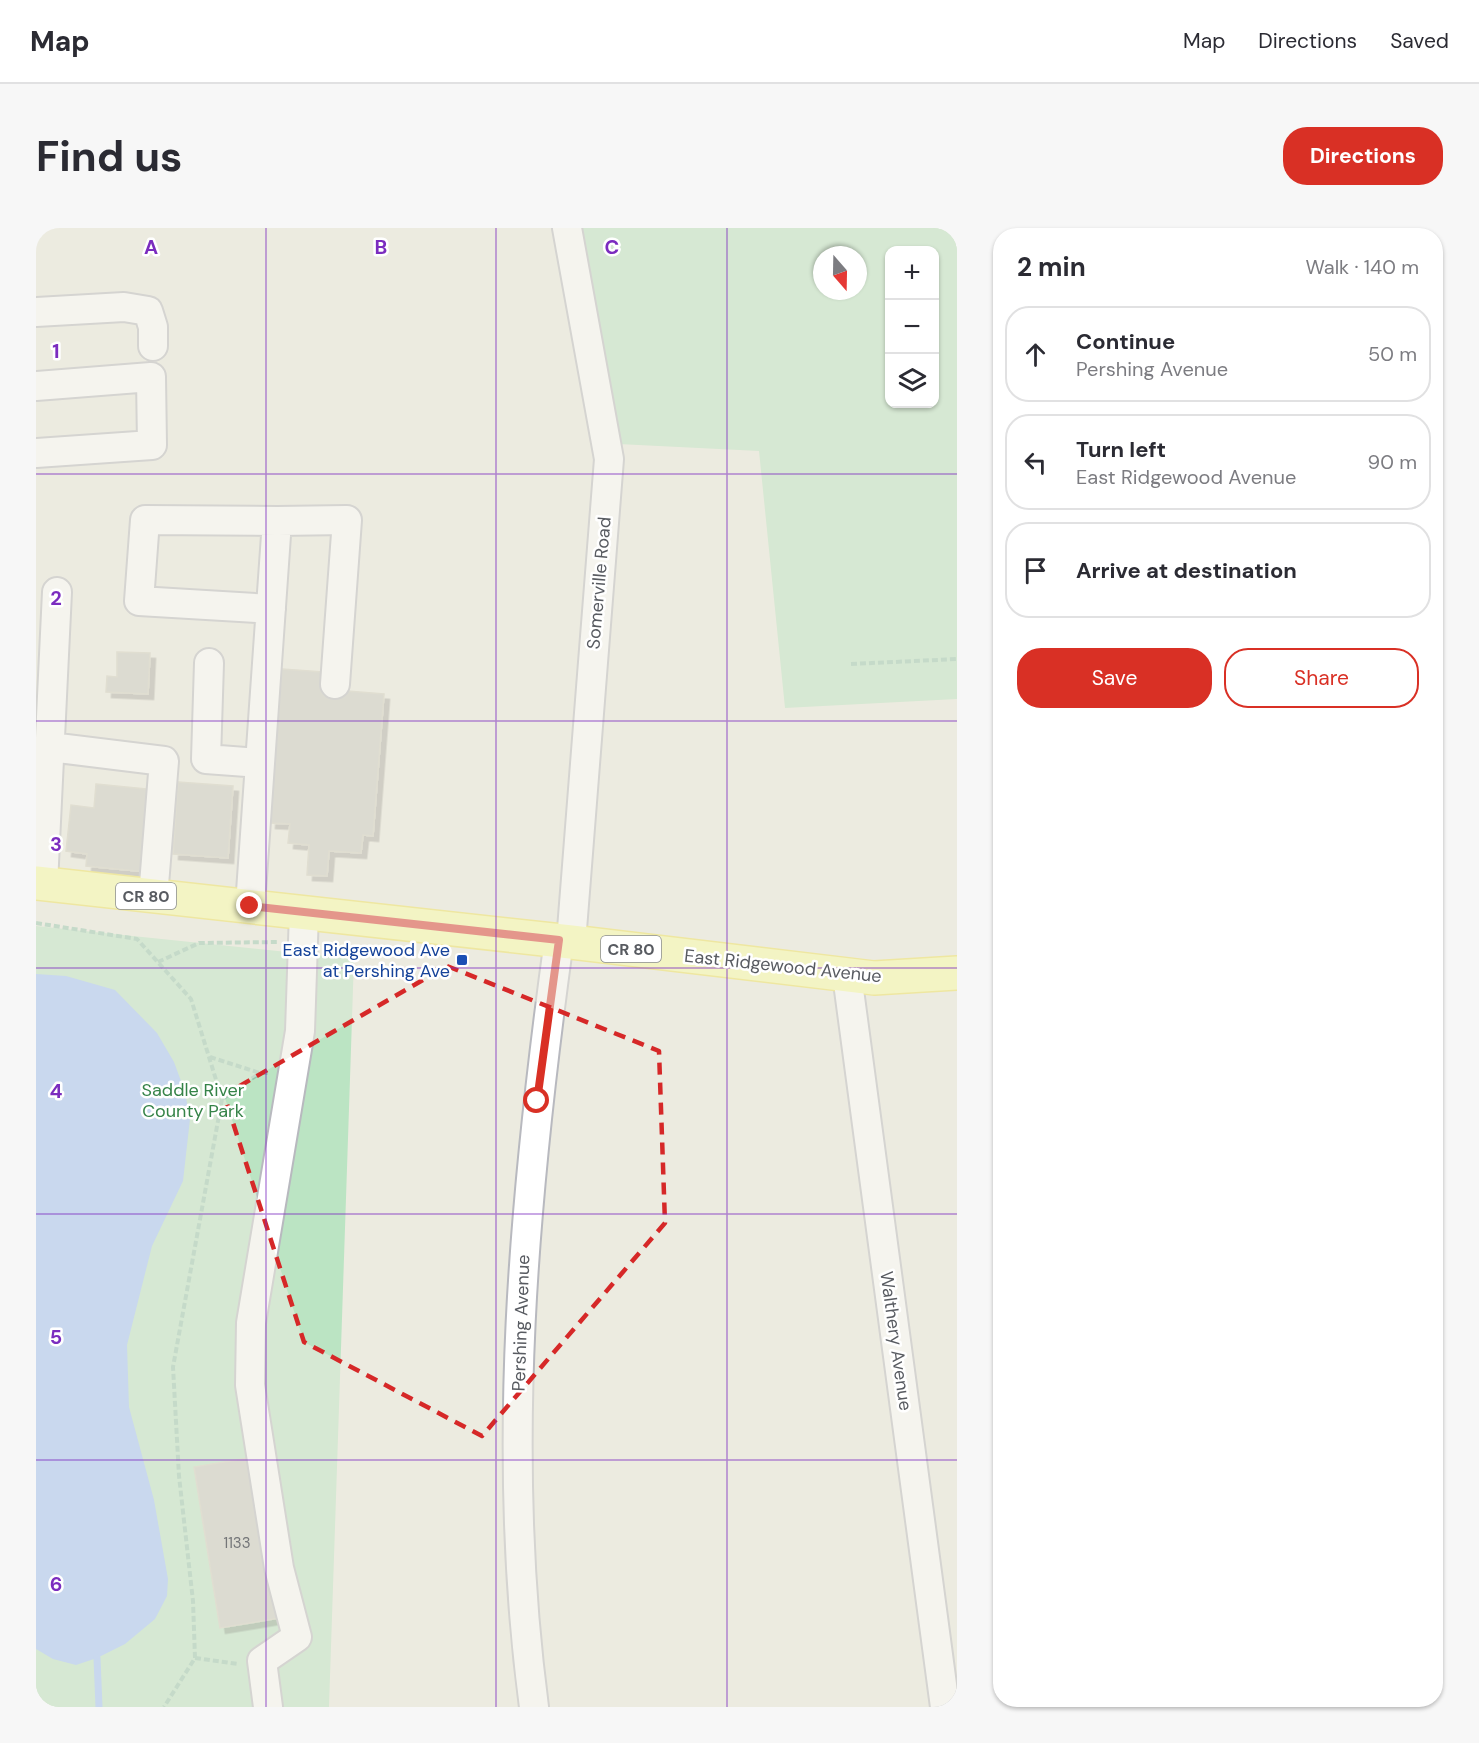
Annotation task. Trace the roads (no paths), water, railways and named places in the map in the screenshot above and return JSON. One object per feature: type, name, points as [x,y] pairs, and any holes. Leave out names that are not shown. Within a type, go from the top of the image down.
[{"type":"main road","name":"East Ridgewood Avenue","points":[[39,884],[565,941],[874,978],[957,973]]},
{"type":"street","name":"Somerville Road","points":[[565,941],[609,459],[567,228]]},
{"type":"street","points":[[36,312],[124,307],[148,311],[153,327],[153,346]]},
{"type":"street","points":[[36,386],[151,376],[152,445],[36,453]]},
{"type":"street","points":[[271,609],[139,601],[145,520],[347,520],[335,684]]},
{"type":"street","points":[[250,906],[277,521]]},
{"type":"street","points":[[39,884],[50,747],[57,592]]},
{"type":"street","points":[[209,663],[206,759],[260,764]]},
{"type":"street","points":[[50,747],[164,761],[153,897]]},
{"type":"street","points":[[268,1707],[262,1661],[297,1637],[279,1568],[250,1385],[251,1323],[300,1031],[304,912]]},
{"type":"street","name":"Pershing Avenue","points":[[534,1707],[522,1565],[518,1366],[524,1233],[530,1167],[565,941]]},
{"type":"street","name":"Walthery Avenue","points":[[847,975],[945,1707]]},
{"type":"water","points":[[36,974],[66,976],[115,990],[157,1033],[174,1062],[185,1092],[190,1119],[183,1181],[152,1246],[127,1345],[129,1407],[154,1500],[168,1579],[167,1596],[155,1619],[125,1644],[97,1658],[76,1665],[53,1659],[36,1649]]},
{"type":"waterway","points":[[97,1658],[99,1707]]},
{"type":"place","name":"East Ridgewood Ave at Pershing Ave","points":[[462,960]]},
{"type":"park label","name":"Saddle River County Park","points":[[193,1100]]}]
